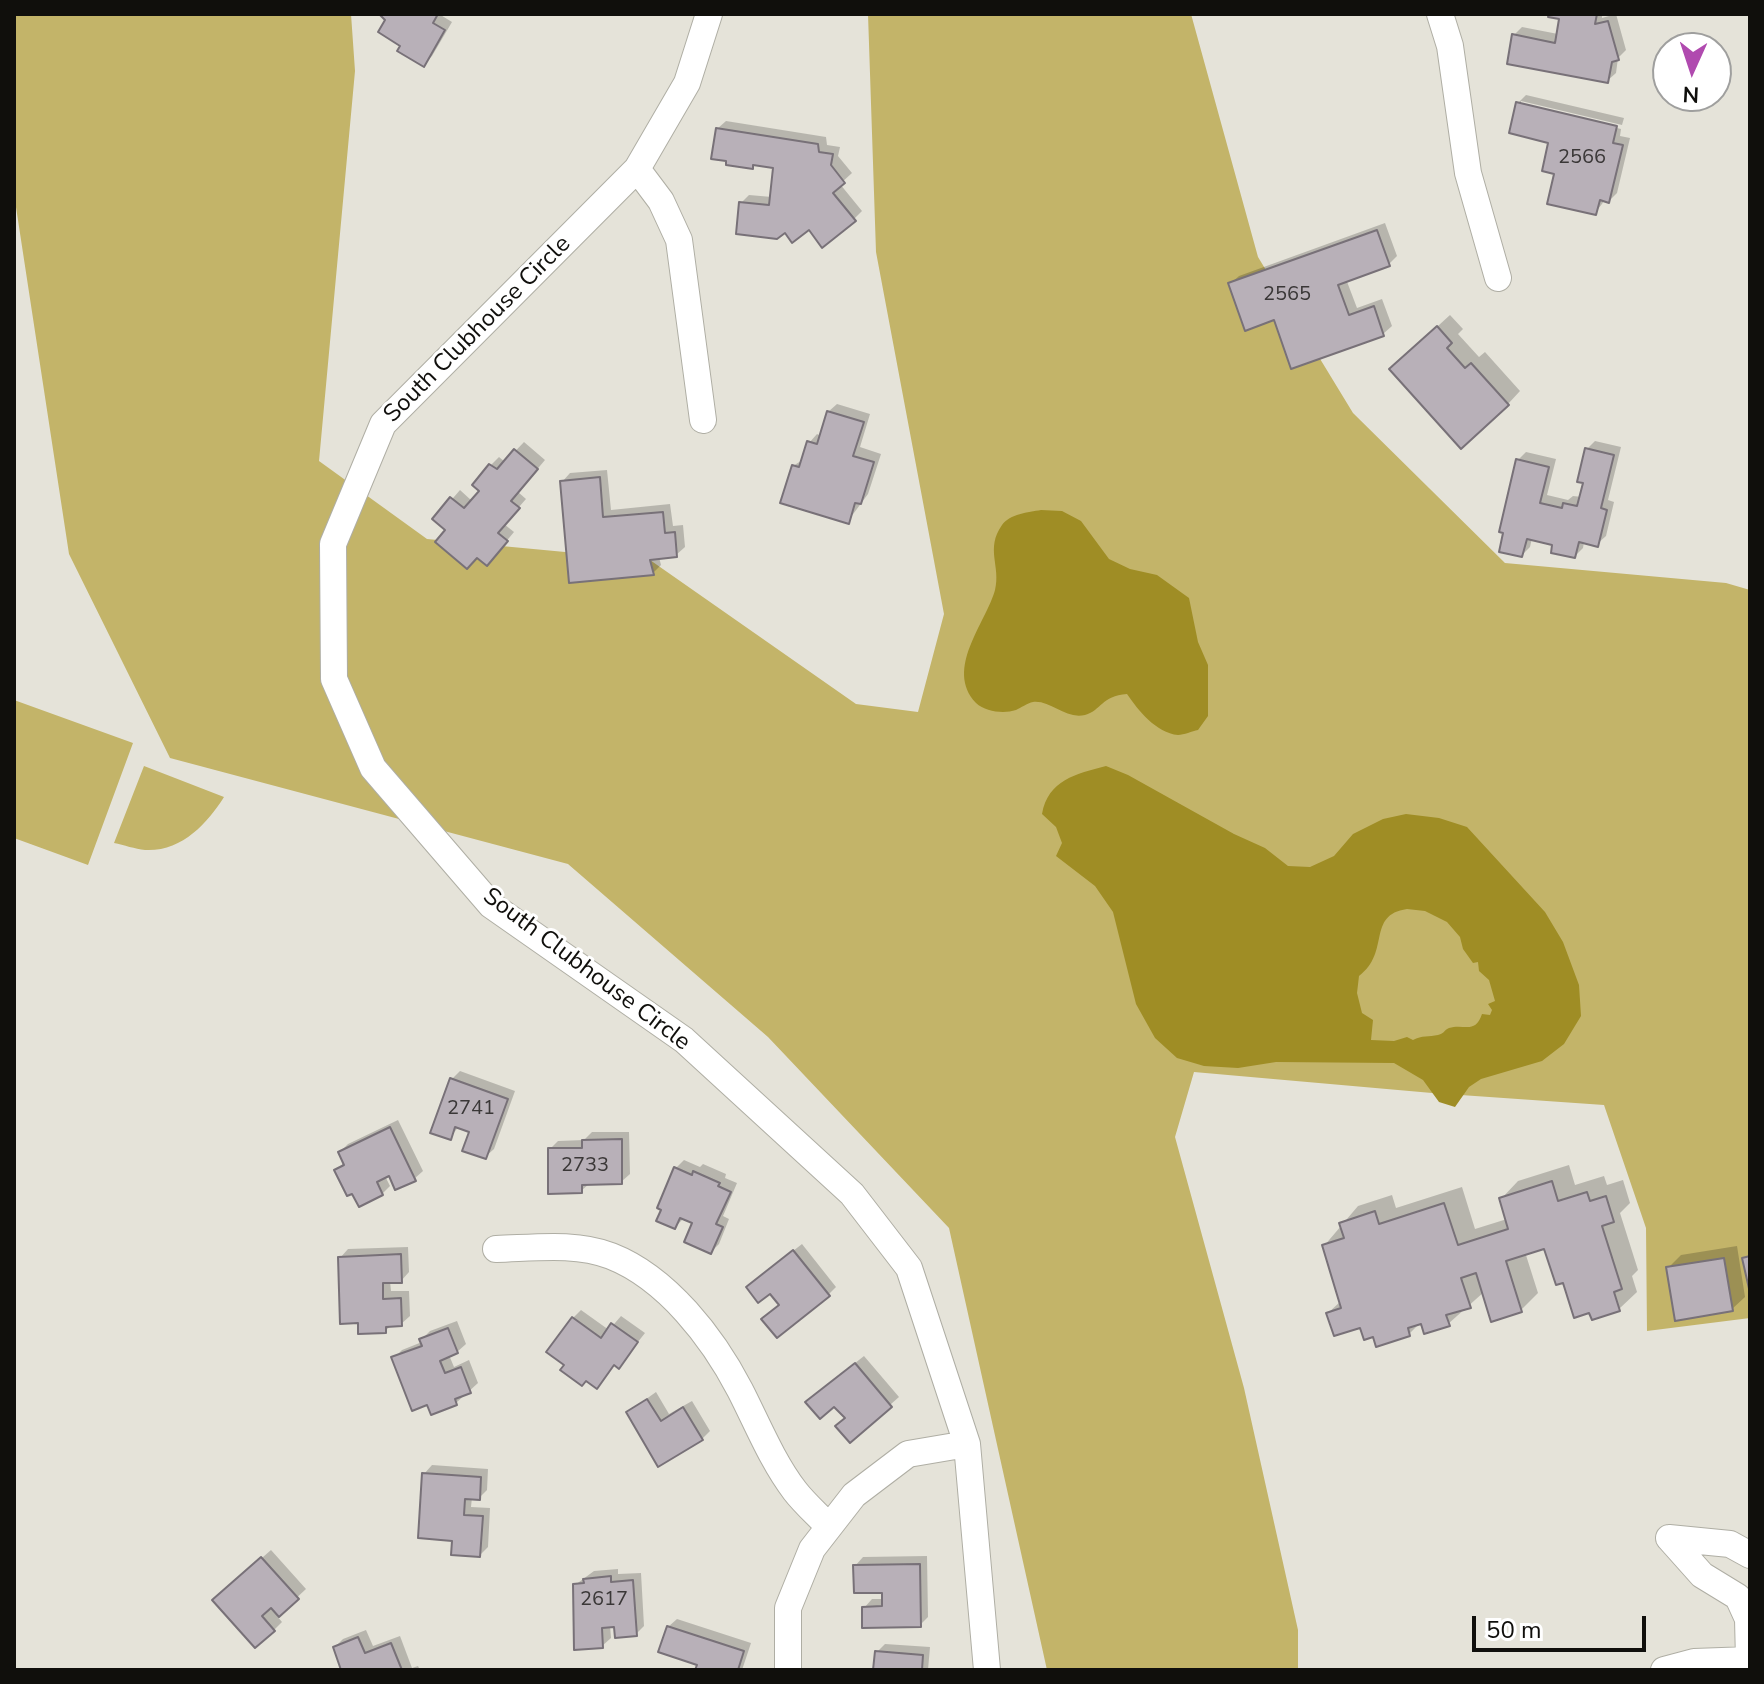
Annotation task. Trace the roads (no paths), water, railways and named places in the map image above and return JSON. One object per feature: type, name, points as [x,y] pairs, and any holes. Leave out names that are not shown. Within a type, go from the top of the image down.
[{"type":"street","name":"South Clubhouse Circle","points":[[709,14],[687,83],[637,169],[383,424],[333,544],[334,679],[373,768],[491,905],[684,1040],[852,1194],[909,1268],[967,1444],[987,1670]]},
{"type":"street","points":[[1440,14],[1450,46],[1468,173],[1498,278]]},
{"type":"street","points":[[637,169],[661,201],[679,240],[703,420]]},
{"type":"street","points":[[496,1249],[566,1247],[611,1256],[657,1283],[701,1327],[738,1386],[768,1447],[795,1490],[829,1527]]},
{"type":"street","points":[[788,1670],[788,1608],[812,1549],[854,1495],[908,1454],[967,1444]]},
{"type":"street","points":[[1746,1670],[1750,1660],[1748,1619],[1738,1597],[1702,1575],[1669,1538],[1730,1544],[1750,1555]]},
{"type":"street","points":[[1664,1670],[1694,1662],[1750,1660]]}]
